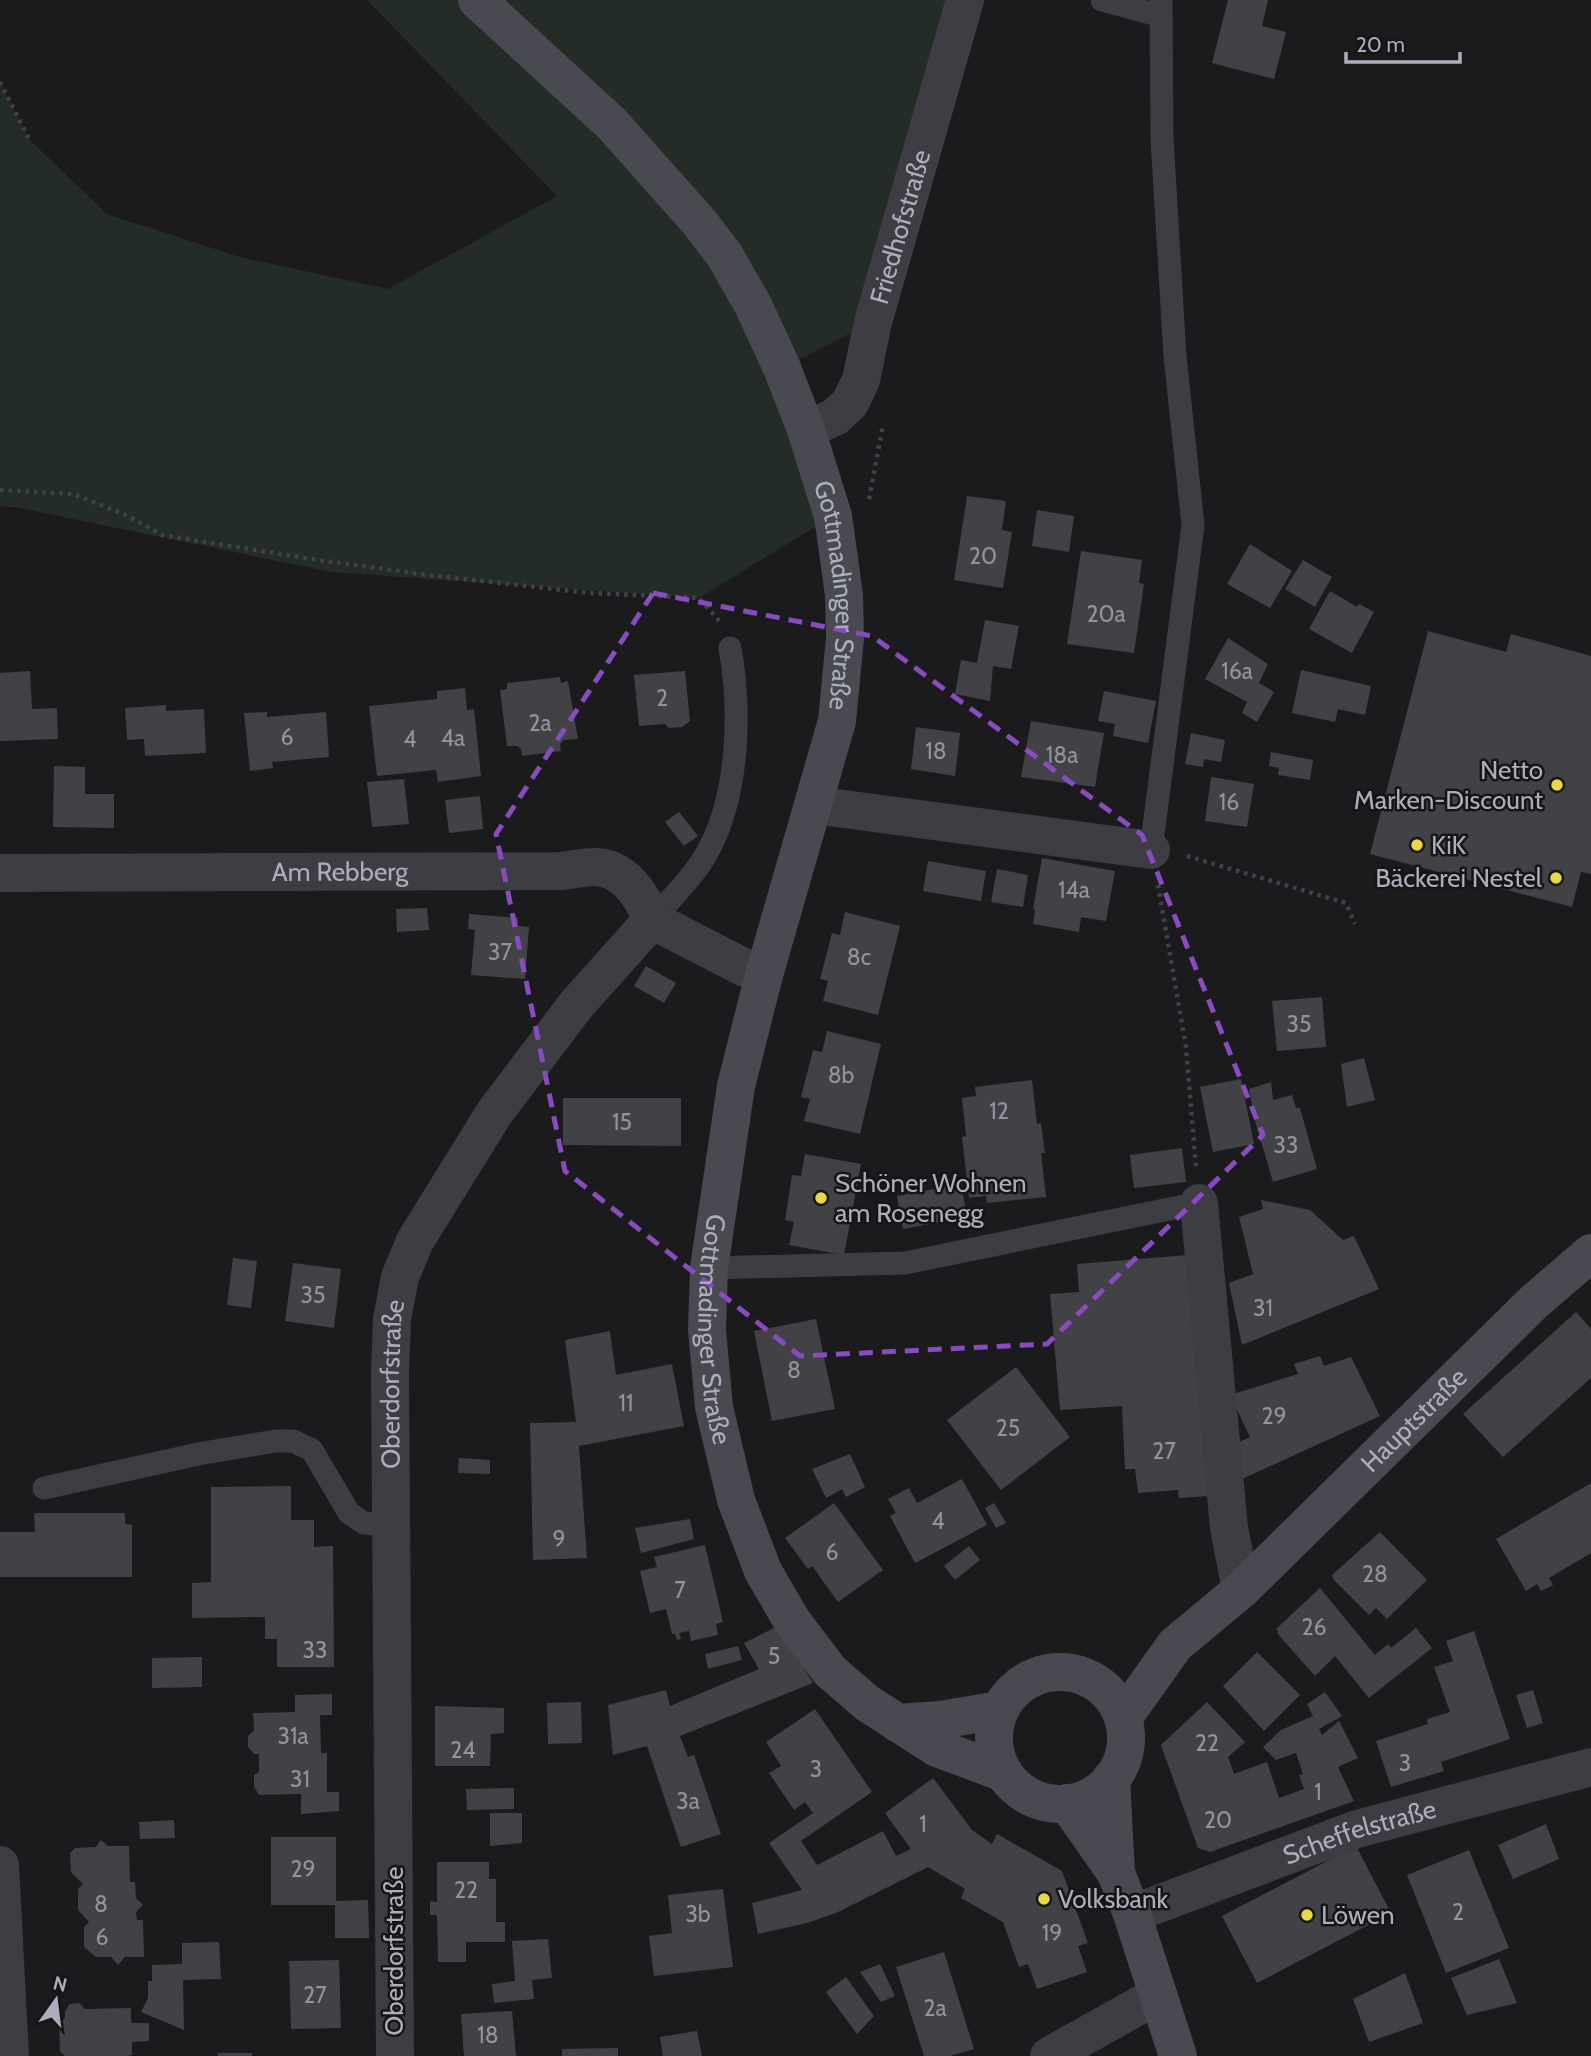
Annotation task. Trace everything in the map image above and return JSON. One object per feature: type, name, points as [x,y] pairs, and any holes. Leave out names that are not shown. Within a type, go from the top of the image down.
[{"type":"main road","name":"Gottmadinger Straße","points":[[477,0],[612,124],[700,223],[725,256],[753,305],[782,368],[806,430],[833,516],[844,595],[845,638],[836,721],[764,975],[736,1086],[709,1268],[707,1330],[715,1408],[736,1500],[762,1571],[792,1621],[830,1671],[867,1703],[937,1748],[1004,1773]]},
{"type":"main road","name":"Hauptstraße","points":[[1123,1718],[1175,1645],[1241,1590],[1535,1301],[1591,1253]]},
{"type":"main road","name":"Hauptstraße","points":[[1095,1682],[1175,1645]]},
{"type":"main road","points":[[1065,1672],[1081,1675],[1095,1682],[1112,1698],[1123,1718],[1126,1744],[1111,1779],[1091,1795],[1067,1803],[1052,1803],[1025,1794],[1004,1773],[997,1758],[995,1726],[1000,1710],[1020,1685],[1033,1677],[1065,1672]]},
{"type":"main road","points":[[897,1723],[940,1720],[1000,1710]]},
{"type":"main road","points":[[1111,1779],[1116,1873]]},
{"type":"main road","points":[[1067,1803],[1116,1873],[1178,2056]]},
{"type":"street","name":"Friedhofstraße","points":[[806,430],[835,417],[850,404],[861,380],[873,322],[965,0]]},
{"type":"street","points":[[814,805],[1151,850]]},
{"type":"street","name":"Am Rebberg","points":[[0,873],[561,871],[597,867],[612,871],[628,881],[641,895],[652,920]]},
{"type":"street","points":[[652,920],[764,975]]},
{"type":"street","name":"Oberdorfstraße","points":[[395,2056],[392,1319],[400,1277],[415,1241],[495,1112],[576,1004],[652,920]]},
{"type":"street","points":[[1199,1203],[1229,1528],[1241,1590]]},
{"type":"street","name":"Scheffelstraße","points":[[1132,1914],[1357,1829],[1591,1767]]},
{"type":"street","points":[[0,1865],[10,2056]]},
{"type":"street","points":[[1049,2056],[1158,1995]]},
{"type":"lane","points":[[1102,0],[1161,8],[1162,139],[1174,342],[1193,525],[1151,850]]},
{"type":"lane","points":[[652,920],[709,850],[721,823],[733,759],[737,683],[730,648]]},
{"type":"lane","points":[[709,1268],[905,1263],[1199,1203]]},
{"type":"lane","points":[[44,1488],[203,1453],[276,1441],[293,1441],[312,1450],[349,1513],[364,1523],[391,1524]]},
{"type":"path","points":[[0,82],[29,139]]},
{"type":"path","points":[[0,490],[73,495],[128,516],[162,536],[305,558],[590,593],[699,597]]},
{"type":"path","points":[[1199,1203],[1186,1047],[1151,850],[1188,856],[1346,903],[1355,924]]},
{"type":"highlighted area","points":[[653,593],[872,636],[1142,835],[1263,1135],[1047,1344],[800,1356],[565,1171],[496,834]]},
{"type":"shaded area","points":[[367,0],[965,0],[873,322],[782,368],[833,516],[699,598],[331,572],[0,506],[0,82],[29,139],[107,214],[240,257],[388,289],[557,196]]},
{"type":"building","points":[[1228,0],[1268,0],[1262,26],[1286,32],[1274,79],[1212,63]]},
{"type":"building","points":[[967,496],[1006,501],[1002,530],[1012,532],[1003,588],[954,580]]},
{"type":"building","points":[[1037,510],[1074,516],[1069,552],[1032,546]]},
{"type":"building","points":[[1250,544],[1292,571],[1270,608],[1227,584]]},
{"type":"building","points":[[1081,551],[1142,560],[1139,583],[1144,584],[1134,653],[1067,644]]},
{"type":"building","points":[[1303,560],[1332,577],[1315,607],[1285,589]]},
{"type":"building","points":[[1330,591],[1357,607],[1359,604],[1374,612],[1352,653],[1309,629]]},
{"type":"building","points":[[985,620],[1019,626],[1011,669],[993,666],[990,701],[955,694],[961,660],[977,663]]},
{"type":"building","points":[[1428,631],[1506,652],[1511,634],[1591,656],[1591,874],[1581,872],[1572,907],[1370,854]]},
{"type":"building","points":[[1228,638],[1268,664],[1259,683],[1274,692],[1257,722],[1242,713],[1247,702],[1205,679]]},
{"type":"building","points":[[1301,670],[1371,686],[1365,715],[1338,709],[1335,722],[1292,713]]},
{"type":"building","points":[[30,671],[32,709],[57,708],[58,739],[0,741],[0,673]]},
{"type":"building","points":[[685,671],[690,721],[682,727],[669,728],[665,724],[639,726],[634,675]]},
{"type":"building","points":[[560,677],[561,683],[568,681],[578,739],[564,740],[560,744],[561,751],[522,756],[521,749],[517,746],[507,746],[500,690],[507,689],[507,683]]},
{"type":"building","points":[[465,688],[467,710],[474,709],[481,776],[438,782],[436,770],[377,776],[369,706],[437,699],[437,691]]},
{"type":"building","points":[[1104,691],[1156,701],[1148,743],[1113,736],[1115,724],[1098,721]]},
{"type":"building","points":[[166,705],[166,711],[204,709],[206,753],[145,756],[144,739],[127,740],[125,708]]},
{"type":"building","points":[[267,712],[267,717],[326,712],[329,757],[272,762],[273,768],[250,771],[244,713]]},
{"type":"building","points":[[1031,721],[1104,733],[1095,787],[1021,777]]},
{"type":"building","points":[[916,727],[960,733],[955,776],[911,769]]},
{"type":"building","points":[[1191,733],[1225,740],[1221,762],[1204,759],[1203,767],[1185,764]]},
{"type":"building","points":[[1271,752],[1313,760],[1310,780],[1278,775],[1279,768],[1269,766]]},
{"type":"building","points":[[54,766],[85,767],[85,794],[114,794],[114,828],[53,827]]},
{"type":"building","points":[[1211,777],[1254,784],[1247,827],[1205,821]]},
{"type":"building","points":[[404,779],[409,824],[372,827],[367,782]]},
{"type":"building","points":[[480,796],[483,829],[449,833],[445,800]]},
{"type":"building","points":[[679,812],[698,836],[684,846],[665,822]]},
{"type":"building","points":[[1042,858],[1115,871],[1106,921],[1081,917],[1079,932],[1033,924]]},
{"type":"building","points":[[928,861],[986,871],[981,901],[923,891]]},
{"type":"building","points":[[997,869],[1028,875],[1023,907],[991,902]]},
{"type":"building","points":[[427,908],[429,930],[397,932],[396,909]]},
{"type":"building","points":[[845,912],[900,926],[878,1015],[823,1001],[828,981],[820,979],[832,933],[840,935]]},
{"type":"building","points":[[469,914],[518,918],[518,926],[529,927],[525,979],[471,975],[475,930],[468,929]]},
{"type":"building","points":[[646,966],[676,983],[664,1003],[634,986]]},
{"type":"building","points":[[1322,997],[1326,1047],[1277,1051],[1272,1001]]},
{"type":"building","points":[[827,1031],[881,1044],[860,1134],[804,1121],[810,1099],[801,1097],[813,1050],[822,1052]]},
{"type":"building","points":[[1364,1058],[1375,1100],[1347,1107],[1341,1064]]},
{"type":"building","points":[[1241,1079],[1254,1144],[1213,1152],[1200,1087]]},
{"type":"building","points":[[1032,1080],[1037,1124],[1041,1123],[1045,1153],[1041,1153],[1046,1197],[987,1203],[986,1196],[969,1198],[962,1137],[966,1136],[962,1098],[976,1096],[975,1087]]},
{"type":"building","points":[[1271,1082],[1273,1100],[1292,1095],[1296,1108],[1300,1108],[1317,1169],[1273,1182],[1255,1121],[1249,1089]]},
{"type":"building","points":[[563,1098],[681,1098],[681,1146],[563,1145]]},
{"type":"building","points":[[1182,1148],[1186,1182],[1134,1188],[1130,1155]]},
{"type":"building","name":"Schöner Wohnen am Rosenegg","points":[[805,1154],[861,1164],[844,1255],[789,1245],[794,1222],[785,1220],[792,1175],[801,1176]]},
{"type":"building","points":[[961,1184],[967,1217],[903,1229],[897,1196]]},
{"type":"building","points":[[1261,1200],[1310,1210],[1343,1240],[1354,1236],[1379,1289],[1242,1345],[1229,1283],[1253,1274],[1239,1217],[1263,1209]]},
{"type":"building","points":[[1188,1255],[1208,1496],[1179,1498],[1178,1490],[1138,1493],[1135,1469],[1125,1469],[1122,1406],[1060,1410],[1050,1294],[1079,1292],[1077,1264]]},
{"type":"building","points":[[233,1258],[257,1261],[251,1308],[227,1305]]},
{"type":"building","points":[[293,1263],[341,1269],[334,1328],[285,1321]]},
{"type":"building","points":[[1576,1312],[1591,1329],[1591,1378],[1503,1457],[1463,1414]]},
{"type":"building","points":[[816,1319],[835,1409],[772,1421],[754,1331]]},
{"type":"building","points":[[610,1331],[616,1375],[672,1364],[684,1426],[579,1446],[587,1558],[533,1560],[530,1423],[576,1422],[565,1340]]},
{"type":"building","points":[[1320,1356],[1324,1366],[1351,1357],[1380,1416],[1240,1480],[1237,1443],[1250,1437],[1230,1395],[1298,1374],[1294,1364]]},
{"type":"building","points":[[1016,1367],[1070,1437],[1001,1490],[947,1420]]},
{"type":"building","points":[[850,1454],[865,1487],[846,1497],[842,1489],[826,1498],[812,1469]]},
{"type":"building","points":[[459,1458],[490,1460],[490,1474],[458,1473]]},
{"type":"building","points":[[962,1479],[987,1525],[915,1563],[890,1516],[896,1513],[888,1499],[909,1488],[917,1503]]},
{"type":"building","points":[[1591,1483],[1591,1553],[1549,1578],[1553,1585],[1541,1591],[1537,1584],[1526,1591],[1496,1539]]},
{"type":"building","points":[[291,1486],[291,1520],[314,1520],[314,1547],[333,1546],[334,1667],[277,1667],[277,1639],[265,1639],[265,1617],[192,1618],[192,1583],[211,1582],[211,1487]]},
{"type":"building","points":[[834,1503],[883,1570],[838,1602],[812,1566],[808,1569],[785,1538]]},
{"type":"building","points":[[994,1503],[1006,1523],[996,1528],[985,1508]]},
{"type":"building","points":[[34,1513],[125,1513],[125,1524],[132,1525],[132,1577],[0,1577],[0,1532],[35,1532]]},
{"type":"building","points":[[690,1519],[694,1539],[641,1553],[635,1528]]},
{"type":"building","points":[[1380,1532],[1427,1580],[1387,1619],[1376,1608],[1369,1615],[1332,1575]]},
{"type":"building","points":[[705,1545],[723,1622],[716,1624],[718,1635],[691,1641],[689,1631],[679,1633],[681,1639],[677,1640],[675,1634],[672,1634],[666,1609],[650,1613],[640,1571],[657,1567],[654,1557]]},
{"type":"building","points":[[969,1546],[980,1560],[955,1580],[944,1566]]},
{"type":"building","points":[[1320,1588],[1375,1655],[1388,1644],[1391,1648],[1416,1628],[1432,1648],[1369,1698],[1335,1656],[1315,1676],[1276,1629]]},
{"type":"building","points":[[778,1626],[813,1683],[680,1736],[688,1757],[694,1755],[721,1834],[681,1847],[647,1746],[613,1755],[608,1705],[666,1690],[670,1706],[759,1669],[744,1643]]},
{"type":"building","points":[[1474,1631],[1510,1739],[1441,1762],[1444,1771],[1391,1787],[1376,1741],[1428,1724],[1427,1719],[1450,1712],[1434,1667],[1453,1661],[1446,1641]]},
{"type":"building","points":[[738,1646],[742,1660],[708,1669],[705,1654]]},
{"type":"building","points":[[1257,1652],[1300,1695],[1264,1731],[1223,1686]]},
{"type":"building","points":[[202,1657],[202,1687],[152,1688],[152,1658]]},
{"type":"building","points":[[1533,1690],[1543,1723],[1527,1728],[1516,1695]]},
{"type":"building","points":[[1325,1692],[1342,1716],[1319,1729],[1322,1735],[1339,1721],[1358,1758],[1338,1767],[1354,1801],[1210,1852],[1198,1848],[1161,1745],[1207,1702],[1245,1742],[1228,1757],[1234,1774],[1267,1762],[1279,1798],[1304,1789],[1299,1775],[1303,1774],[1296,1753],[1276,1760],[1263,1747],[1281,1730],[1313,1716],[1307,1704]]},
{"type":"building","points":[[332,1694],[332,1715],[320,1715],[321,1753],[327,1753],[327,1792],[339,1792],[339,1811],[301,1814],[301,1794],[259,1795],[254,1787],[254,1775],[259,1772],[259,1754],[254,1754],[248,1747],[248,1736],[254,1730],[253,1713],[295,1712],[295,1695]]},
{"type":"building","points":[[581,1702],[582,1743],[548,1744],[547,1703]]},
{"type":"building","points":[[435,1706],[504,1708],[504,1733],[491,1734],[490,1766],[435,1766]]},
{"type":"building","points":[[815,1709],[872,1792],[801,1841],[817,1865],[883,1831],[896,1856],[911,1849],[885,1813],[933,1778],[972,1830],[992,1844],[997,1834],[1062,1871],[1088,1943],[1078,1946],[1087,1972],[1037,1989],[1028,1964],[1019,1967],[1003,1922],[961,1898],[965,1889],[928,1867],[836,1913],[807,1923],[758,1934],[752,1903],[802,1890],[769,1843],[813,1813],[805,1802],[794,1810],[769,1773],[781,1766],[766,1742]]},
{"type":"building","points":[[514,1788],[514,1809],[467,1810],[466,1789]]},
{"type":"building","points":[[490,1813],[522,1813],[522,1843],[490,1846]]},
{"type":"building","points":[[174,1820],[175,1838],[140,1839],[139,1822]]},
{"type":"building","points":[[1546,1824],[1559,1859],[1513,1879],[1498,1845]]},
{"type":"building","points":[[271,1837],[336,1837],[336,1901],[368,1900],[369,1938],[335,1938],[335,1905],[271,1905]]},
{"type":"building","points":[[101,1840],[108,1846],[129,1846],[130,1882],[135,1882],[136,1898],[143,1905],[136,1912],[137,1920],[143,1920],[144,1957],[125,1957],[118,1965],[111,1957],[96,1957],[84,1947],[84,1927],[89,1922],[78,1910],[78,1889],[83,1884],[71,1872],[70,1853],[75,1848],[96,1847]]},
{"type":"building","name":"Löwen","points":[[1356,1846],[1391,1913],[1257,1983],[1222,1916]]},
{"type":"building","points":[[1469,1850],[1509,1948],[1446,1973],[1407,1875]]},
{"type":"building","points":[[437,1862],[489,1862],[489,1879],[496,1879],[496,1922],[505,1922],[505,1942],[466,1942],[466,1962],[438,1962],[437,1915],[430,1915],[430,1901],[437,1902]]},
{"type":"building","points":[[723,1889],[733,1967],[654,1976],[649,1936],[672,1933],[668,1895]]},
{"type":"building","points":[[548,1939],[552,1978],[532,1980],[534,1999],[494,2003],[492,1984],[515,1981],[512,1941]]},
{"type":"building","points":[[219,1942],[221,1979],[183,1980],[184,2030],[141,2012],[148,1998],[148,1981],[152,1981],[152,1965],[182,1964],[182,1943]]},
{"type":"building","points":[[944,1952],[974,2049],[950,2056],[924,2056],[896,1967]]},
{"type":"building","points":[[1499,1959],[1517,2003],[1467,2015],[1451,1978]]},
{"type":"building","points":[[339,1960],[341,2028],[291,2029],[289,1961]]},
{"type":"building","points":[[880,1964],[895,1996],[881,2002],[860,1972]]},
{"type":"building","points":[[1405,1973],[1423,2023],[1369,2042],[1353,1999]]},
{"type":"building","points":[[846,1977],[874,2016],[857,2034],[826,1992]]},
{"type":"building","points":[[79,2003],[85,2009],[131,2008],[131,2023],[149,2023],[149,2041],[132,2042],[132,2055],[128,2056],[65,2056],[60,2051],[59,2024],[65,2018],[65,2011],[70,2004]]},
{"type":"building","points":[[512,2011],[516,2056],[464,2056],[461,2014]]},
{"type":"building","points":[[697,2031],[702,2056],[663,2056],[660,2037]]},
{"type":"building","points":[[618,2048],[618,2056],[562,2056],[562,2049]]},
{"type":"building","points":[[218,2053],[252,2053],[252,2056],[218,2056]]},
{"type":"place","name":"Netto Marken-Discount","points":[[1557,785]]},
{"type":"place","name":"KiK","points":[[1417,845]]},
{"type":"place","name":"Bäckerei Nestel","points":[[1556,878]]},
{"type":"place","name":"Schöner Wohnen am Rosenegg","points":[[821,1198]]},
{"type":"place","name":"Volksbank","points":[[1044,1899]]},
{"type":"place","name":"Löwen","points":[[1307,1915]]}]
